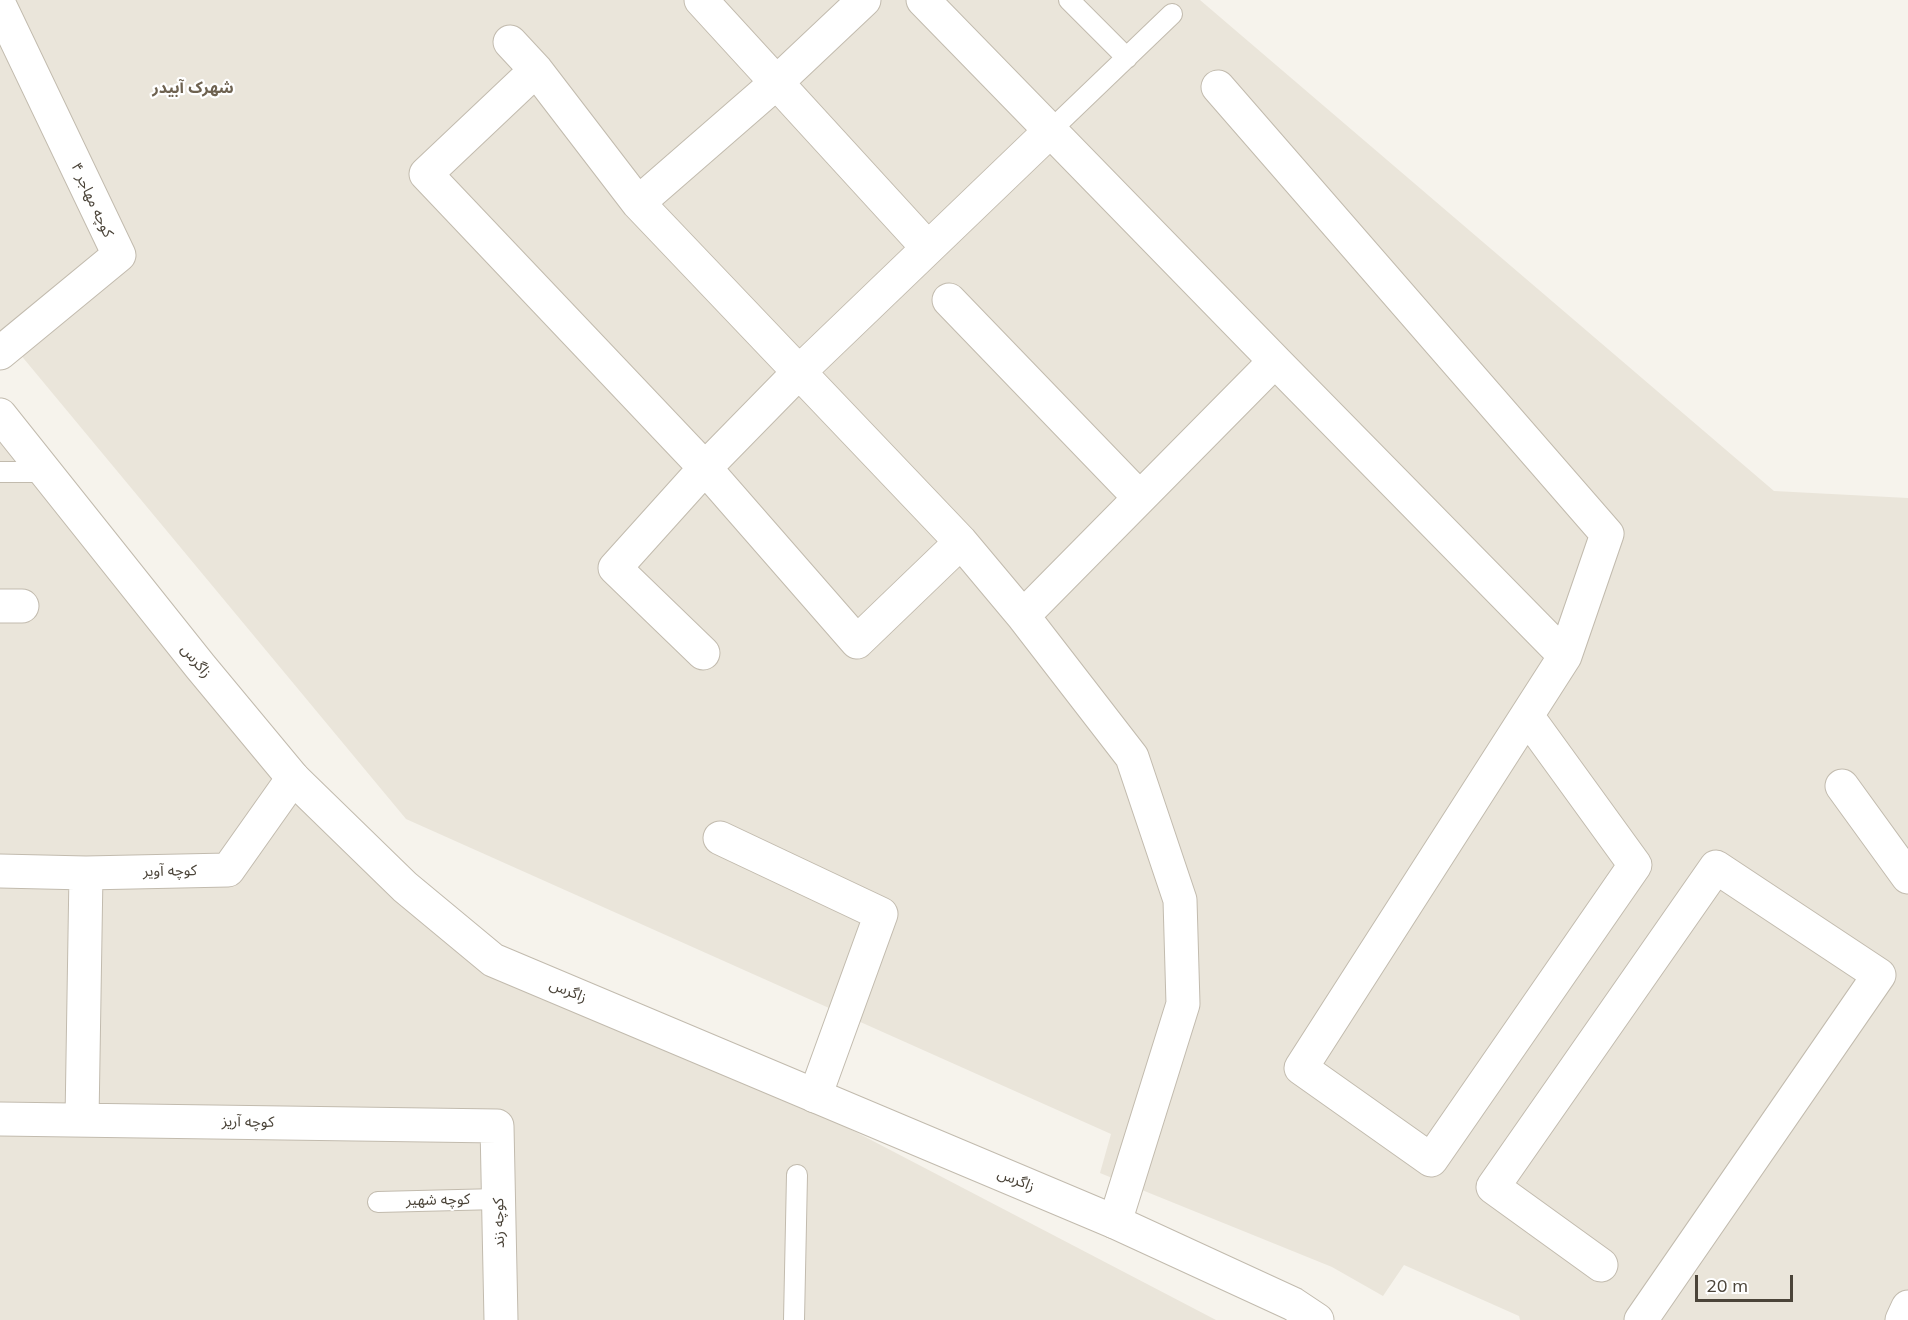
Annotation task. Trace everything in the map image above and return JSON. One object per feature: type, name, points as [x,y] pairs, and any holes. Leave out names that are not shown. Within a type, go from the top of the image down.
[{"type":"street","points":[[700,0],[928,248]]},
{"type":"street","points":[[638,203],[777,82],[864,0]]},
{"type":"street","points":[[923,0],[1565,656]]},
{"type":"street","name":"کوچه مهاجر ۴","points":[[0,6],[118,255],[0,353]]},
{"type":"street","points":[[510,42],[536,70],[638,203],[961,542],[1023,616],[1132,756],[1180,900],[1183,1004],[1115,1222]]},
{"type":"street","points":[[536,70],[426,174],[705,468],[856,642],[961,542]]},
{"type":"street","points":[[1218,87],[1607,534],[1565,656],[1301,1068],[1431,1160],[1635,865],[1527,716]]},
{"type":"street","points":[[703,653],[615,567],[705,468],[799,372],[1050,131]]},
{"type":"street","points":[[949,300],[1139,497]]},
{"type":"street","points":[[1023,616],[1275,361]]},
{"type":"street","name":"زاگرس","points":[[0,415],[48,472],[200,666],[293,778],[405,887],[493,960],[1115,1222],[1300,1315]]},
{"type":"street","name":"کوچه آویر","points":[[0,871],[86,873],[228,870],[293,778]]},
{"type":"street","points":[[1842,786],[1908,877]]},
{"type":"street","points":[[720,838],[881,914],[815,1096]]},
{"type":"street","points":[[1601,1265],[1493,1187],[1716,867],[1879,975],[1641,1320]]},
{"type":"street","points":[[82,1120],[86,873]]},
{"type":"street","name":"کوچه آریز","points":[[0,1119],[496,1126]]},
{"type":"street","name":"کوچه زند","points":[[496,1126],[501,1320]]},
{"type":"street","points":[[1902,1320],[1908,1307]]},
{"type":"lane","points":[[1070,0],[1126,58]]},
{"type":"lane","points":[[1050,131],[1172,14]]},
{"type":"lane","points":[[0,472],[48,472]]},
{"type":"lane","points":[[794,1320],[797,1175]]},
{"type":"lane","name":"کوچه شهیر","points":[[378,1202],[498,1199]]},
{"type":"shaded area","name":"شهرک آبیدر","points":[[0,0],[1200,0],[1774,491],[1908,498],[1908,1320],[1520,1320],[1519,1316],[1404,1265],[1383,1296],[1332,1267],[1100,1173],[1111,1134],[406,819],[0,330]]},
{"type":"shaded area","points":[[0,415],[405,887],[438,914],[1216,1320],[0,1320]]},
{"type":"district","name":"شهرک آبیدر","points":[[193,88]]}]
